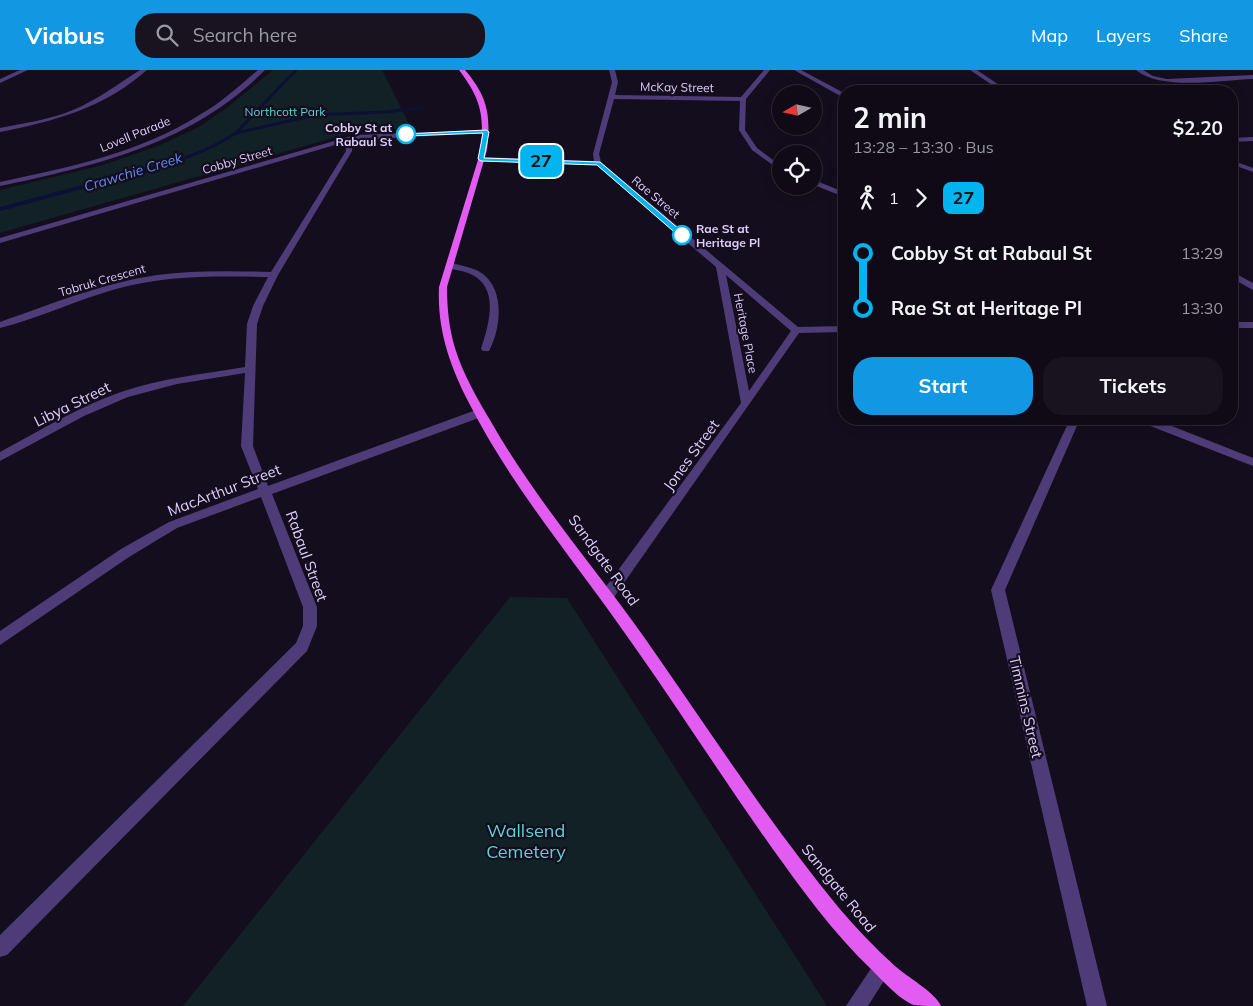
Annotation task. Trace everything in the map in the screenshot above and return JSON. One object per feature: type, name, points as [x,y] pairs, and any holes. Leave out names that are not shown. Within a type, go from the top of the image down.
[{"type":"main road","name":"Sandgate Road","points":[[462,70],[477,87],[486,111],[486,132],[481,159],[443,287],[442,303],[448,338],[457,367],[480,413],[519,477],[607,596],[761,819],[812,888],[883,968],[931,1006]]},
{"type":"street","points":[[0,81],[25,70]]},
{"type":"street","points":[[0,130],[56,118],[86,107],[144,70]]},
{"type":"street","name":"Lovell Parade","points":[[0,184],[85,165],[163,138],[205,115],[262,70]]},
{"type":"street","points":[[481,159],[598,163],[596,154],[615,82],[612,70]]},
{"type":"street","points":[[767,70],[743,100],[742,130],[754,149],[772,162]]},
{"type":"street","points":[[797,70],[838,93]]},
{"type":"street","points":[[973,70],[996,85]]},
{"type":"street","points":[[1139,70],[1151,78],[1167,81],[1253,77]]},
{"type":"street","name":"McKay Street","points":[[612,97],[743,100]]},
{"type":"street","name":"Cobby Street","points":[[0,240],[348,139],[372,135],[486,132]]},
{"type":"street","name":"Rabaul Street","points":[[0,948],[302,647],[310,626],[310,607],[248,446],[249,369],[252,324],[258,306],[274,275],[348,151],[350,146],[348,139]]},
{"type":"street","points":[[1238,140],[1253,139]]},
{"type":"street","name":"Rae Street","points":[[598,163],[796,330]]},
{"type":"street","points":[[1238,165],[1253,170]]},
{"type":"street","points":[[822,185],[838,192]]},
{"type":"street","points":[[449,266],[471,270],[486,282],[492,291],[496,301],[495,317],[486,349]]},
{"type":"street","name":"Heritage Place","points":[[720,267],[746,403]]},
{"type":"street","name":"Tobruk Crescent","points":[[0,325],[115,287],[154,278],[201,274],[274,275]]},
{"type":"street","points":[[1238,278],[1253,287]]},
{"type":"street","points":[[1238,325],[1253,325]]},
{"type":"street","points":[[796,330],[838,329]]},
{"type":"street","name":"Jones Street","points":[[607,596],[746,403],[796,330]]},
{"type":"street","name":"Libya Street","points":[[0,457],[78,414],[109,400],[150,388],[249,369]]},
{"type":"street","name":"MacArthur Street","points":[[0,639],[125,553],[173,526],[480,413]]},
{"type":"street","name":"Timmins Street","points":[[1072,425],[998,590],[1097,1006]]},
{"type":"street","points":[[1159,425],[1253,462]]},
{"type":"street","points":[[856,1006],[883,968]]},
{"type":"green space","name":"Northcott Park","points":[[273,70],[382,70],[411,128],[361,130],[0,233],[0,190],[103,165],[158,146],[199,127],[229,106]]},
{"type":"green space","name":"Wallsend Cemetery","points":[[510,597],[567,598],[827,1006],[183,1006]]},
{"type":"waterway","name":"Crawchie Creek","points":[[236,133],[296,70]]},
{"type":"waterway","points":[[236,133],[315,115],[385,112],[420,108]]},
{"type":"waterway","name":"Crawchie Creek","points":[[114,179],[177,161],[208,149],[236,133]]},
{"type":"waterway","name":"Crawchie Creek","points":[[0,209],[119,177]]},
{"type":"bus line","name":"27","points":[[406,134],[486,132],[481,159],[598,163],[682,235]]},
{"type":"place","name":"Cobby St at Rabaul St","points":[[406,134]]},
{"type":"place","name":"Rae St at Heritage Pl","points":[[682,235]]}]
